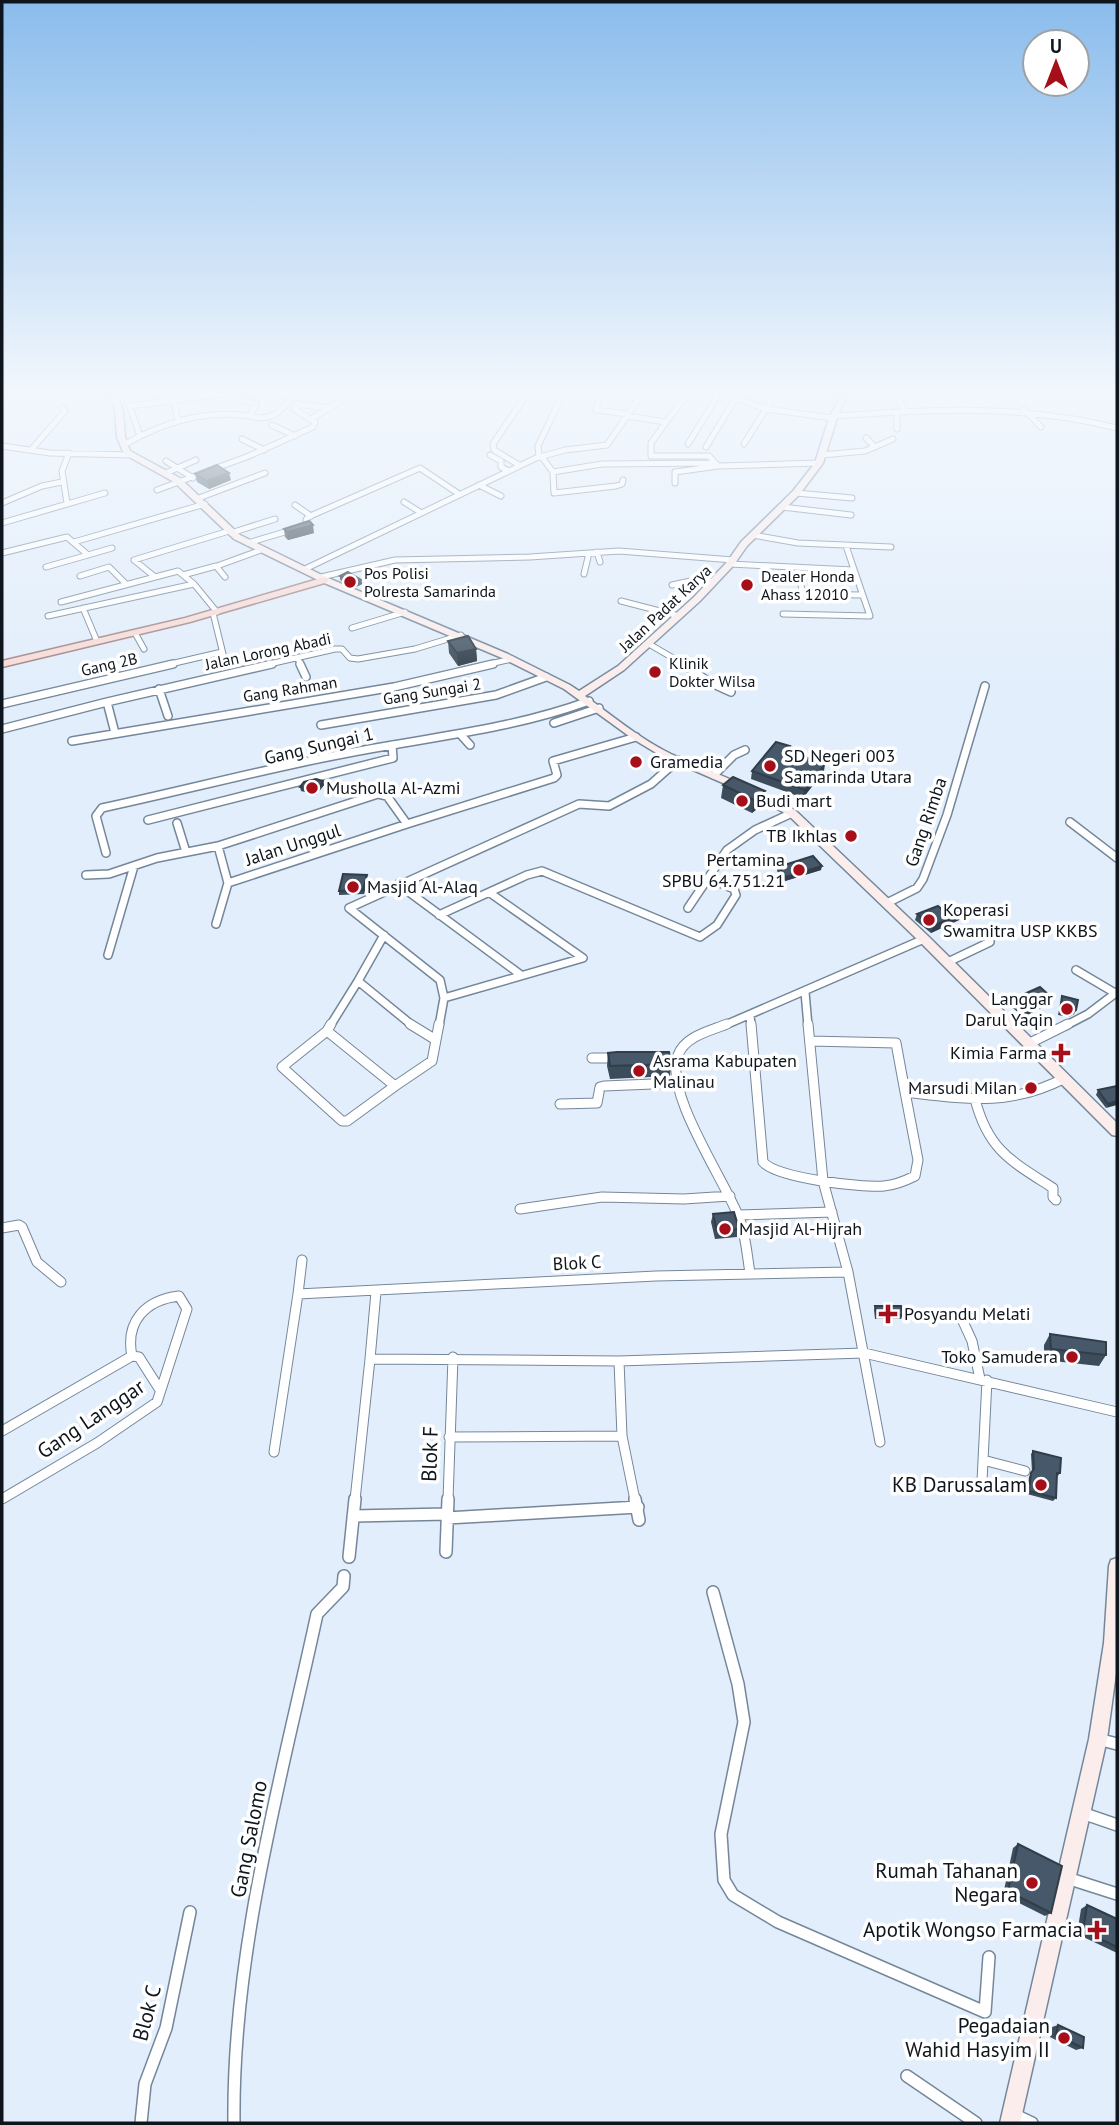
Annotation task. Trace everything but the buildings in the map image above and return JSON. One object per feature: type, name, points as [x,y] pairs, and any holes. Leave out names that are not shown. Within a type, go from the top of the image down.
[{"type":"main road","points":[[2,662],[135,633],[324,578]]},
{"type":"main road","points":[[2,662],[215,611]]},
{"type":"street","points":[[2,503],[32,490]]},
{"type":"street","points":[[64,490],[67,503]]},
{"type":"street","points":[[190,490],[230,532],[261,550],[512,659],[589,702],[636,737],[678,760],[766,798],[792,813],[948,962],[1117,1131]]},
{"type":"street","points":[[74,542],[202,501],[227,490]]},
{"type":"street","points":[[248,543],[305,526],[309,523],[306,519],[311,516],[370,490]]},
{"type":"street","points":[[453,490],[459,494]]},
{"type":"street","points":[[305,569],[468,490]]},
{"type":"street","points":[[489,490],[501,496]]},
{"type":"street","points":[[552,490],[554,493],[579,490]]},
{"type":"street","points":[[796,492],[852,498]]},
{"type":"street","name":"Jalan Padat Karya","points":[[589,702],[611,675],[649,644],[714,582],[753,535],[796,492]]},
{"type":"street","points":[[2,523],[105,493]]},
{"type":"street","points":[[404,502],[420,512]]},
{"type":"street","points":[[295,505],[311,516]]},
{"type":"street","points":[[782,507],[851,515]]},
{"type":"street","points":[[155,577],[134,559],[275,519]]},
{"type":"street","points":[[753,535],[791,542],[891,547]]},
{"type":"street","points":[[2,552],[63,537],[74,542],[88,555]]},
{"type":"street","points":[[783,614],[868,617],[868,608],[846,546]]},
{"type":"street","points":[[46,567],[112,548]]},
{"type":"street","points":[[61,603],[155,577],[217,566],[261,550]]},
{"type":"street","points":[[324,578],[387,561],[589,552],[686,554],[732,562],[853,570]]},
{"type":"street","points":[[584,574],[589,552]]},
{"type":"street","points":[[597,552],[600,562]]},
{"type":"street","points":[[217,566],[225,577]]},
{"type":"street","points":[[80,576],[109,567],[126,584]]},
{"type":"street","points":[[796,568],[803,594]]},
{"type":"street","points":[[181,574],[194,584],[215,611]]},
{"type":"street","points":[[672,585],[700,579],[714,582]]},
{"type":"street","points":[[48,615],[194,584]]},
{"type":"street","points":[[788,594],[862,595]]},
{"type":"street","points":[[621,601],[679,616]]},
{"type":"street","points":[[83,608],[96,639]]},
{"type":"street","name":"Gang 2B","points":[[2,704],[223,655],[215,611]]},
{"type":"street","points":[[352,628],[405,612]]},
{"type":"street","points":[[135,633],[144,649]]},
{"type":"street","name":"Jalan Lorong Abadi","points":[[2,729],[159,689],[338,649],[351,658],[358,659],[411,650],[461,635]]},
{"type":"street","points":[[649,644],[661,649],[710,685],[731,692]]},
{"type":"street","points":[[298,659],[306,677]]},
{"type":"street","name":"Gang Rahman","points":[[72,741],[394,687],[512,659]]},
{"type":"street","name":"Gang Sungai 2","points":[[321,725],[496,695],[526,687],[546,677]]},
{"type":"street","name":"Gang Rimba","points":[[887,903],[917,888],[923,879],[947,814],[985,686]]},
{"type":"street","points":[[159,689],[168,716]]},
{"type":"street","points":[[107,702],[115,733]]},
{"type":"street","points":[[554,723],[589,702]]},
{"type":"street","name":"Gang Sungai 1","points":[[106,853],[96,816],[102,808],[392,745],[461,735],[553,714],[589,702]]},
{"type":"street","points":[[461,735],[470,745]]},
{"type":"street","name":"Jalan Unggul","points":[[407,824],[387,796],[378,794],[218,846],[228,883],[554,778],[557,775],[553,761],[636,737]]},
{"type":"street","points":[[148,820],[393,758],[392,745]]},
{"type":"street","points":[[714,775],[734,755],[745,750]]},
{"type":"street","points":[[384,935],[327,1031],[282,1067],[342,1121],[351,1120],[432,1061],[443,998],[440,981],[422,963],[349,906],[583,803],[610,806],[652,784],[678,760]]},
{"type":"street","points":[[305,765],[313,779]]},
{"type":"street","points":[[688,908],[731,847],[755,830],[792,813]]},
{"type":"street","points":[[1070,822],[1117,858]]},
{"type":"street","points":[[177,823],[186,852]]},
{"type":"street","points":[[86,875],[109,874],[186,852],[218,846]]},
{"type":"street","points":[[108,955],[134,866]]},
{"type":"street","points":[[439,915],[537,871],[700,937],[717,925],[736,893],[734,889],[710,879]]},
{"type":"street","points":[[216,924],[228,883]]},
{"type":"street","points":[[398,884],[521,975]]},
{"type":"street","points":[[443,998],[583,958],[490,893]]},
{"type":"street","points":[[750,1273],[738,1215],[711,1165],[677,1083],[675,1057],[687,1041],[924,939]]},
{"type":"street","points":[[948,962],[990,942]]},
{"type":"street","points":[[1030,1043],[1088,1014],[1116,993],[1076,970]]},
{"type":"street","points":[[358,981],[418,1030],[436,1040]]},
{"type":"street","points":[[804,992],[823,1181],[848,1272],[880,1442]]},
{"type":"street","points":[[750,1016],[763,1162],[769,1169],[823,1181],[887,1185],[915,1176],[918,1160],[896,1043],[810,1041]]},
{"type":"street","points":[[327,1031],[395,1086]]},
{"type":"street","points":[[663,1057],[675,1057]]},
{"type":"street","points":[[592,1058],[627,1058]]},
{"type":"street","points":[[905,1092],[1005,1101],[1025,1097],[1065,1078]]},
{"type":"street","points":[[560,1104],[597,1103],[600,1087],[604,1086],[677,1083]]},
{"type":"street","points":[[975,1099],[982,1128],[999,1152],[1053,1188],[1053,1197],[1056,1200]]},
{"type":"street","points":[[520,1209],[602,1197],[684,1199],[730,1196]]},
{"type":"street","points":[[738,1215],[832,1212]]},
{"type":"street","points":[[2,1228],[19,1225],[24,1229],[33,1259],[50,1276],[61,1282]]},
{"type":"street","points":[[274,1452],[303,1293],[302,1260]]},
{"type":"street","name":"Blok C","points":[[303,1293],[376,1292],[750,1273],[848,1272]]},
{"type":"street","points":[[349,1556],[376,1292]]},
{"type":"street","points":[[132,1356],[128,1336],[132,1322],[140,1313],[169,1298],[179,1296],[187,1309],[160,1390]]},
{"type":"street","points":[[961,1317],[972,1341],[984,1380],[982,1481]]},
{"type":"street","points":[[370,1359],[453,1357],[619,1361],[863,1353],[1117,1412]]},
{"type":"street","points":[[2,1431],[132,1356],[139,1357],[160,1390]]},
{"type":"street","name":"Blok F","points":[[446,1552],[453,1357]]},
{"type":"street","points":[[619,1361],[622,1436],[639,1520]]},
{"type":"street","name":"Gang Langgar","points":[[2,1499],[97,1443],[153,1405],[160,1398],[160,1390]]},
{"type":"street","points":[[449,1437],[622,1436]]},
{"type":"street","points":[[983,1460],[1025,1471]]},
{"type":"street","points":[[353,1516],[447,1516],[638,1507]]},
{"type":"street","points":[[1032,2123],[1011,2119],[1098,1739],[1115,1643],[1117,1566]]},
{"type":"street","name":"Gang Salomo","points":[[234,2123],[233,2060],[241,1989],[264,1853],[317,1614],[343,1587],[344,1576]]},
{"type":"street","points":[[713,1592],[738,1684],[744,1722],[721,1834],[724,1880],[733,1895],[778,1922],[985,2012],[989,1956]]},
{"type":"street","points":[[1098,1739],[1117,1744]]},
{"type":"street","points":[[1082,1813],[1117,1825]]},
{"type":"street","points":[[1067,1878],[1117,1894]]},
{"type":"street","name":"Blok C","points":[[141,2123],[145,2084],[166,2028],[190,1912]]},
{"type":"street","points":[[907,2076],[976,2123]]},
{"type":"place","name":"Pos Polisi Polresta Samarinda","points":[[350,582]]},
{"type":"place","name":"Dealer Honda Ahass 12010","points":[[747,585]]},
{"type":"place","name":"Klinik Dokter Wilsa","points":[[655,672]]},
{"type":"place","name":"Gramedia","points":[[636,762]]},
{"type":"place","name":"SD Negeri 003 Samarinda Utara","points":[[770,766]]},
{"type":"place","name":"Musholla Al-Azmi","points":[[312,788]]},
{"type":"place","name":"Budi mart","points":[[742,801]]},
{"type":"place","name":"TB Ikhlas","points":[[851,836]]},
{"type":"place","name":"Pertamina SPBU 64.751.21","points":[[799,870]]},
{"type":"place","name":"Masjid Al-Alaq","points":[[353,887]]},
{"type":"place","name":"Koperasi Swamitra USP KKBS","points":[[929,920]]},
{"type":"place","name":"Langgar Darul Yaqin","points":[[1067,1009]]},
{"type":"place","name":"Kimia Farma","points":[[1061,1053]]},
{"type":"place","name":"Asrama Kabupaten Malinau","points":[[639,1071]]},
{"type":"place","name":"Marsudi Milan","points":[[1031,1088]]},
{"type":"place","name":"Masjid Al-Hijrah","points":[[725,1229]]},
{"type":"place","name":"Posyandu Melati","points":[[888,1314]]},
{"type":"place","name":"Toko Samudera","points":[[1072,1357]]},
{"type":"place","name":"KB Darussalam","points":[[1041,1485]]},
{"type":"place","name":"Rumah Tahanan Negara","points":[[1032,1883]]},
{"type":"place","name":"Apotik Wongso Farmacia","points":[[1097,1930]]},
{"type":"place","name":"Pegadaian Wahid Hasyim II","points":[[1064,2038]]}]
